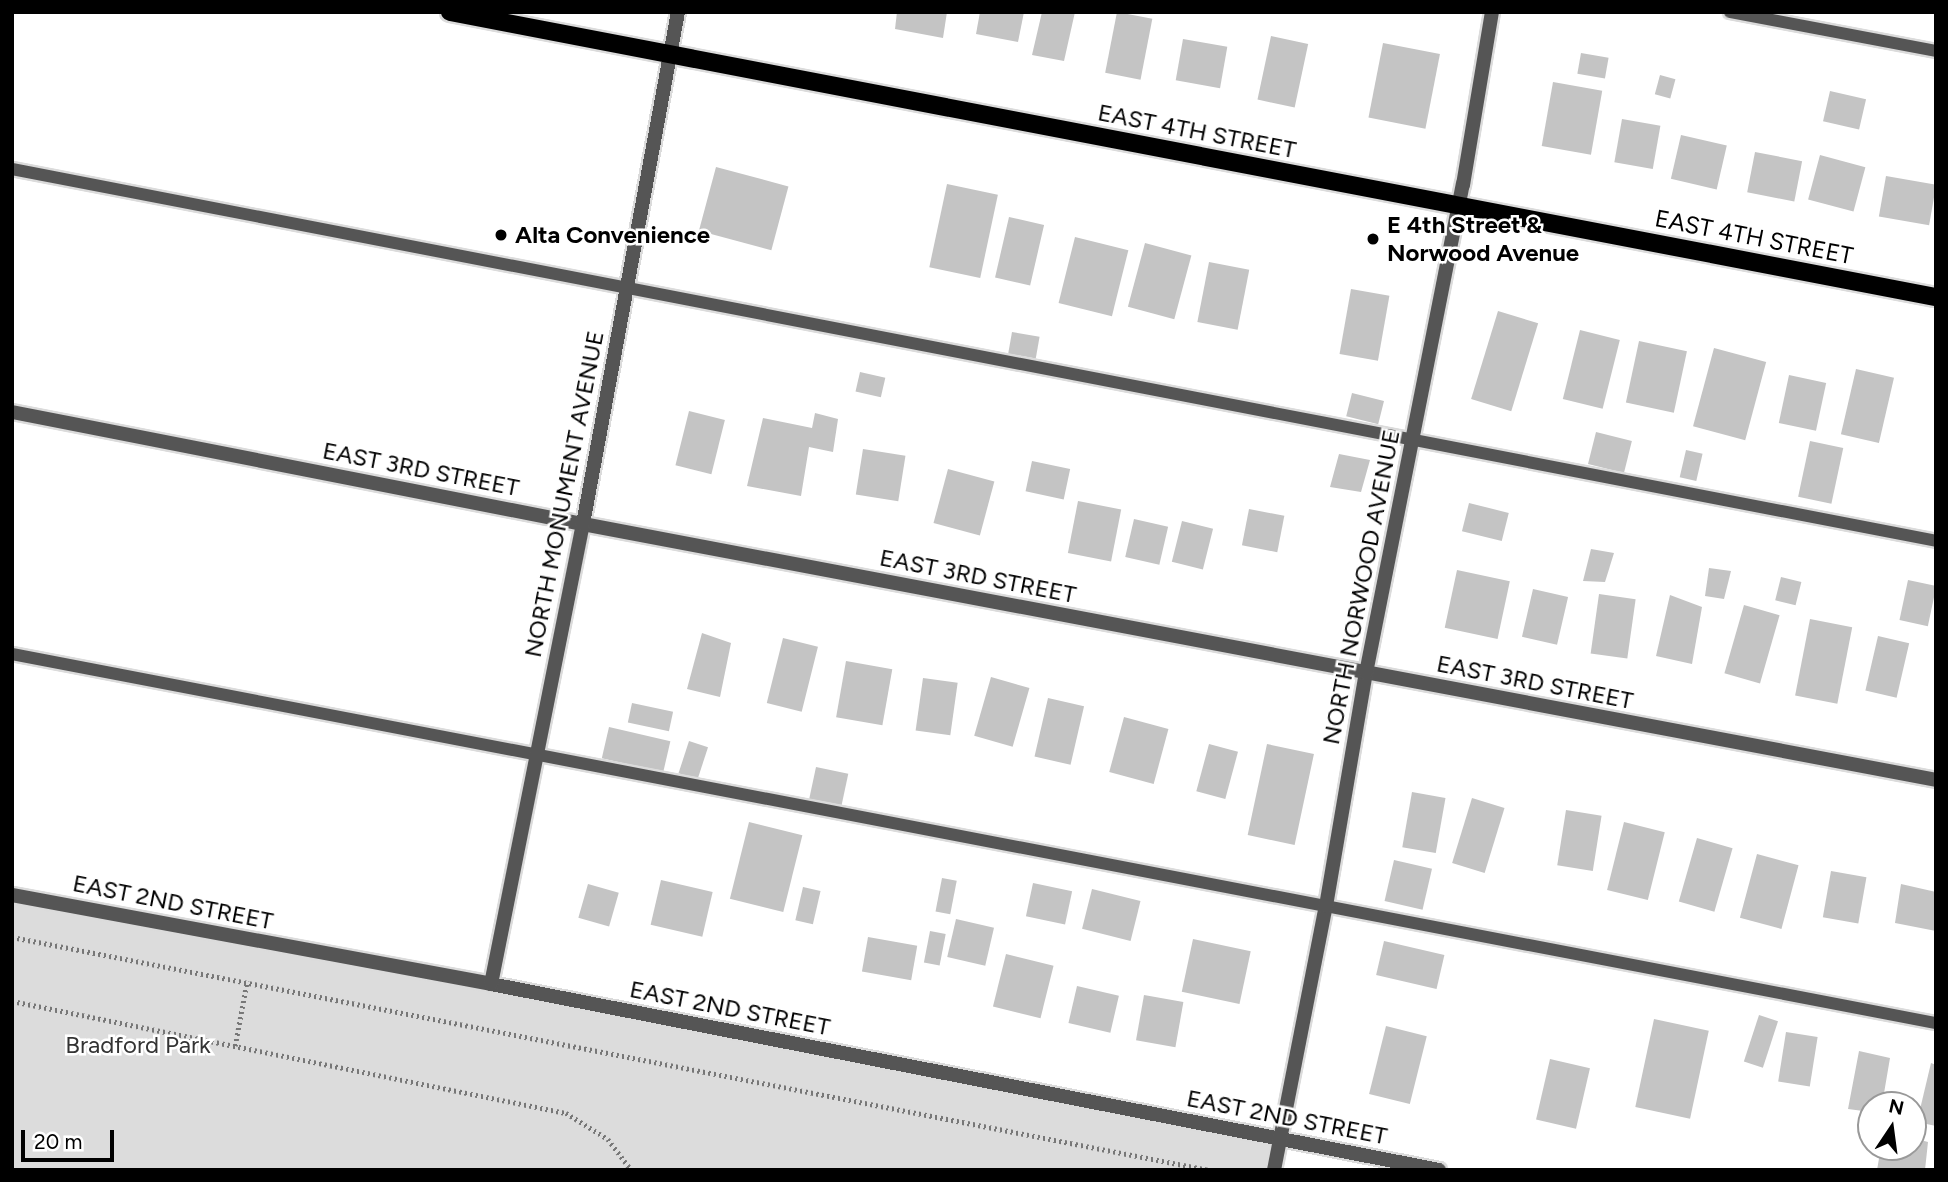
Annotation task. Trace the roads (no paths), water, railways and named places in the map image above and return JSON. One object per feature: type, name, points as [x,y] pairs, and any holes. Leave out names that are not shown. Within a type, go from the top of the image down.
[{"type":"main road","name":"EAST 4TH STREET","points":[[450,12],[1936,297]]},
{"type":"street","name":"NORTH MONUMENT AVENUE","points":[[491,984],[583,524],[678,12]]},
{"type":"street","name":"NORTH NORWOOD AVENUE","points":[[1274,1170],[1326,906],[1366,673],[1459,206],[1492,12]]},
{"type":"street","name":"EAST 3RD STREET","points":[[12,412],[583,524],[1936,780]]},
{"type":"street","name":"EAST 2ND STREET","points":[[12,895],[491,984],[1439,1170]]},
{"type":"lane","points":[[1730,12],[1936,51]]},
{"type":"lane","points":[[12,169],[626,290],[1936,541]]},
{"type":"lane","points":[[12,654],[1936,1023]]},
{"type":"place","name":"Alta Convenience","points":[[501,235]]},
{"type":"place","name":"E 4th Street & Norwood Avenue","points":[[1373,239]]},
{"type":"park label","name":"Bradford Park","points":[[138,1045]]}]
